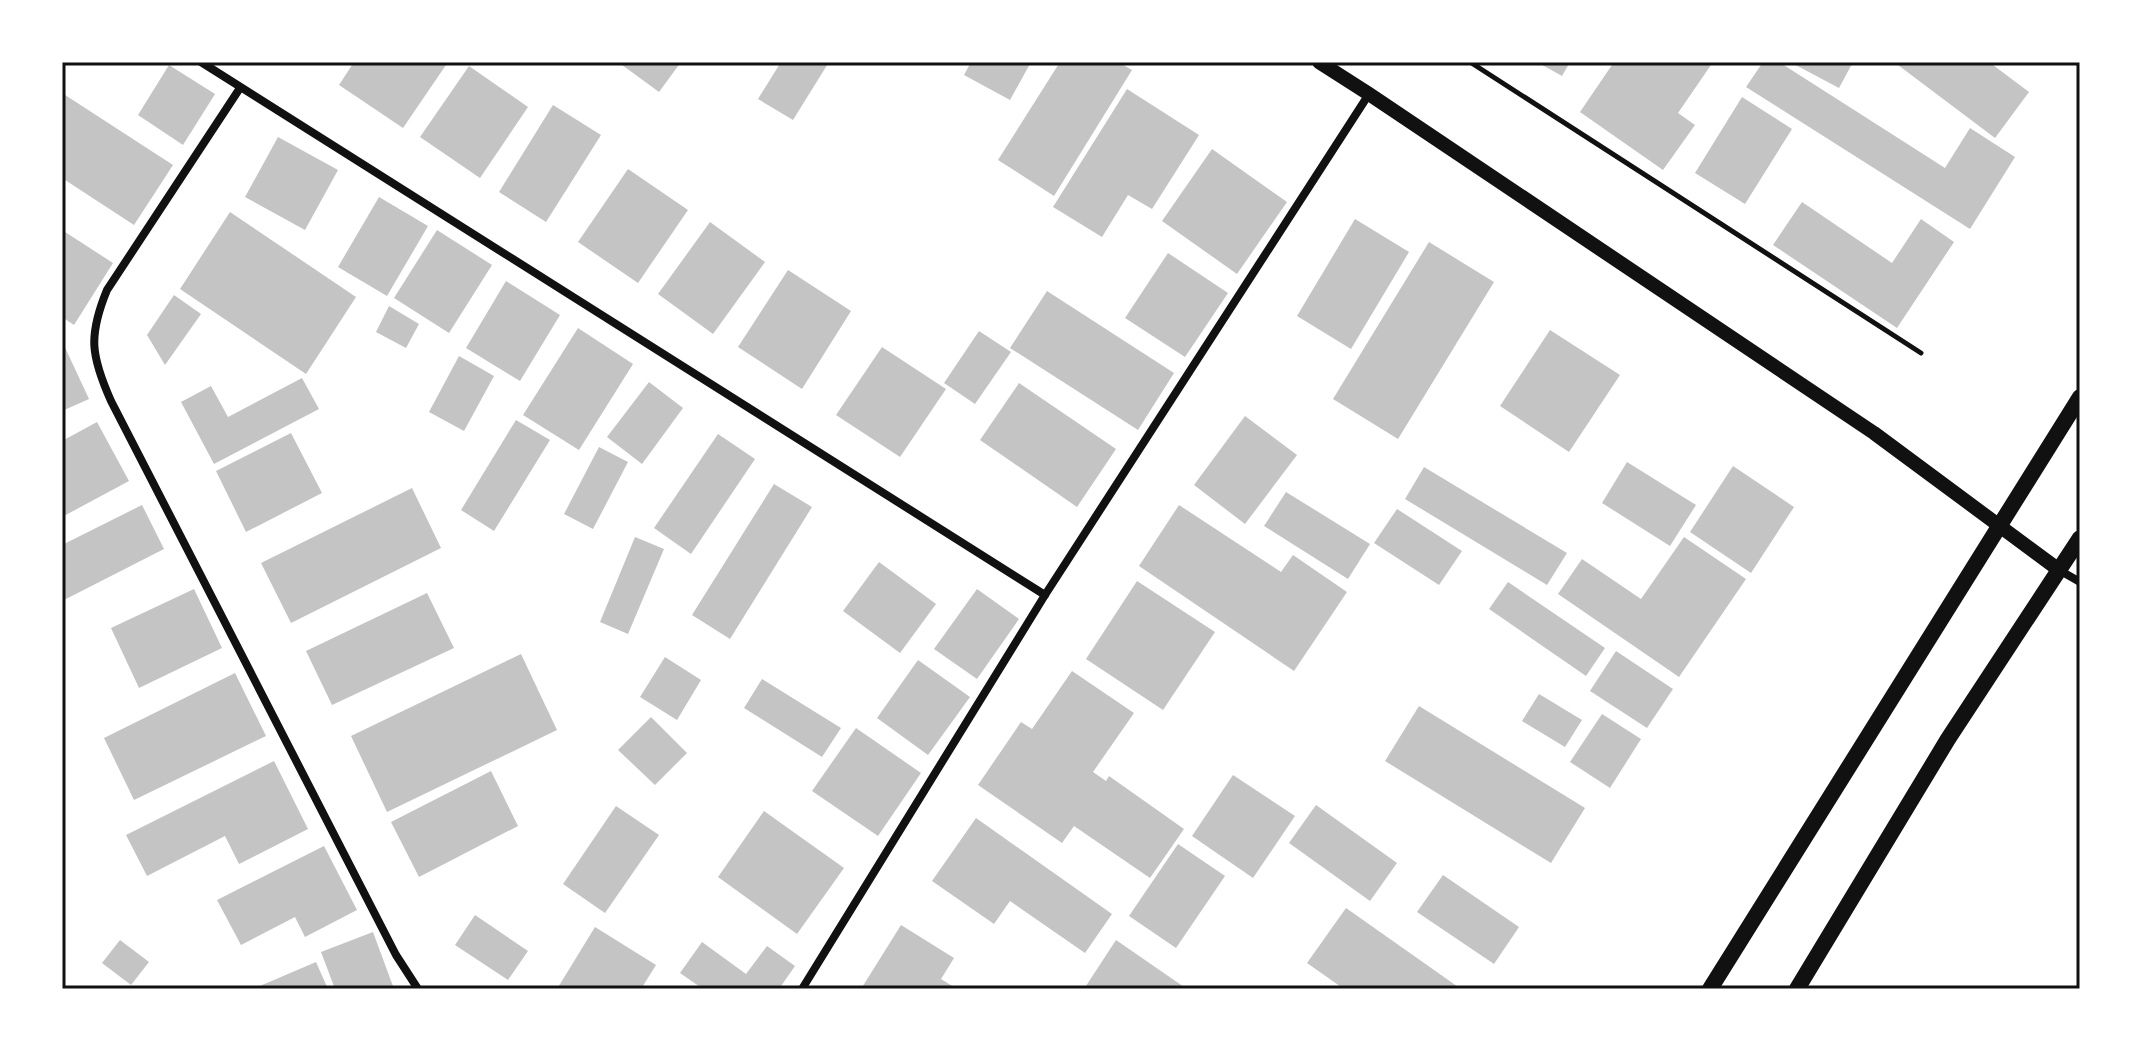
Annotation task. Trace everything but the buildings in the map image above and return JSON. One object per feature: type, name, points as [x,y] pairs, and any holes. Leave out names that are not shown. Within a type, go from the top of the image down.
[{"type":"main road","points":[[1710,989],[2080,397]]},
{"type":"main road","points":[[1797,989],[1948,739],[2080,538]]},
{"type":"street","points":[[201,62],[1045,595]]},
{"type":"street","points":[[1319,62],[1874,433],[1999,527],[2080,582]]},
{"type":"street","points":[[240,88],[107,290],[97,314],[94,357],[118,415],[396,955],[418,989]]},
{"type":"street","points":[[802,989],[1045,595],[1369,94]]},
{"type":"path","points":[[1470,62],[1921,353]]}]
